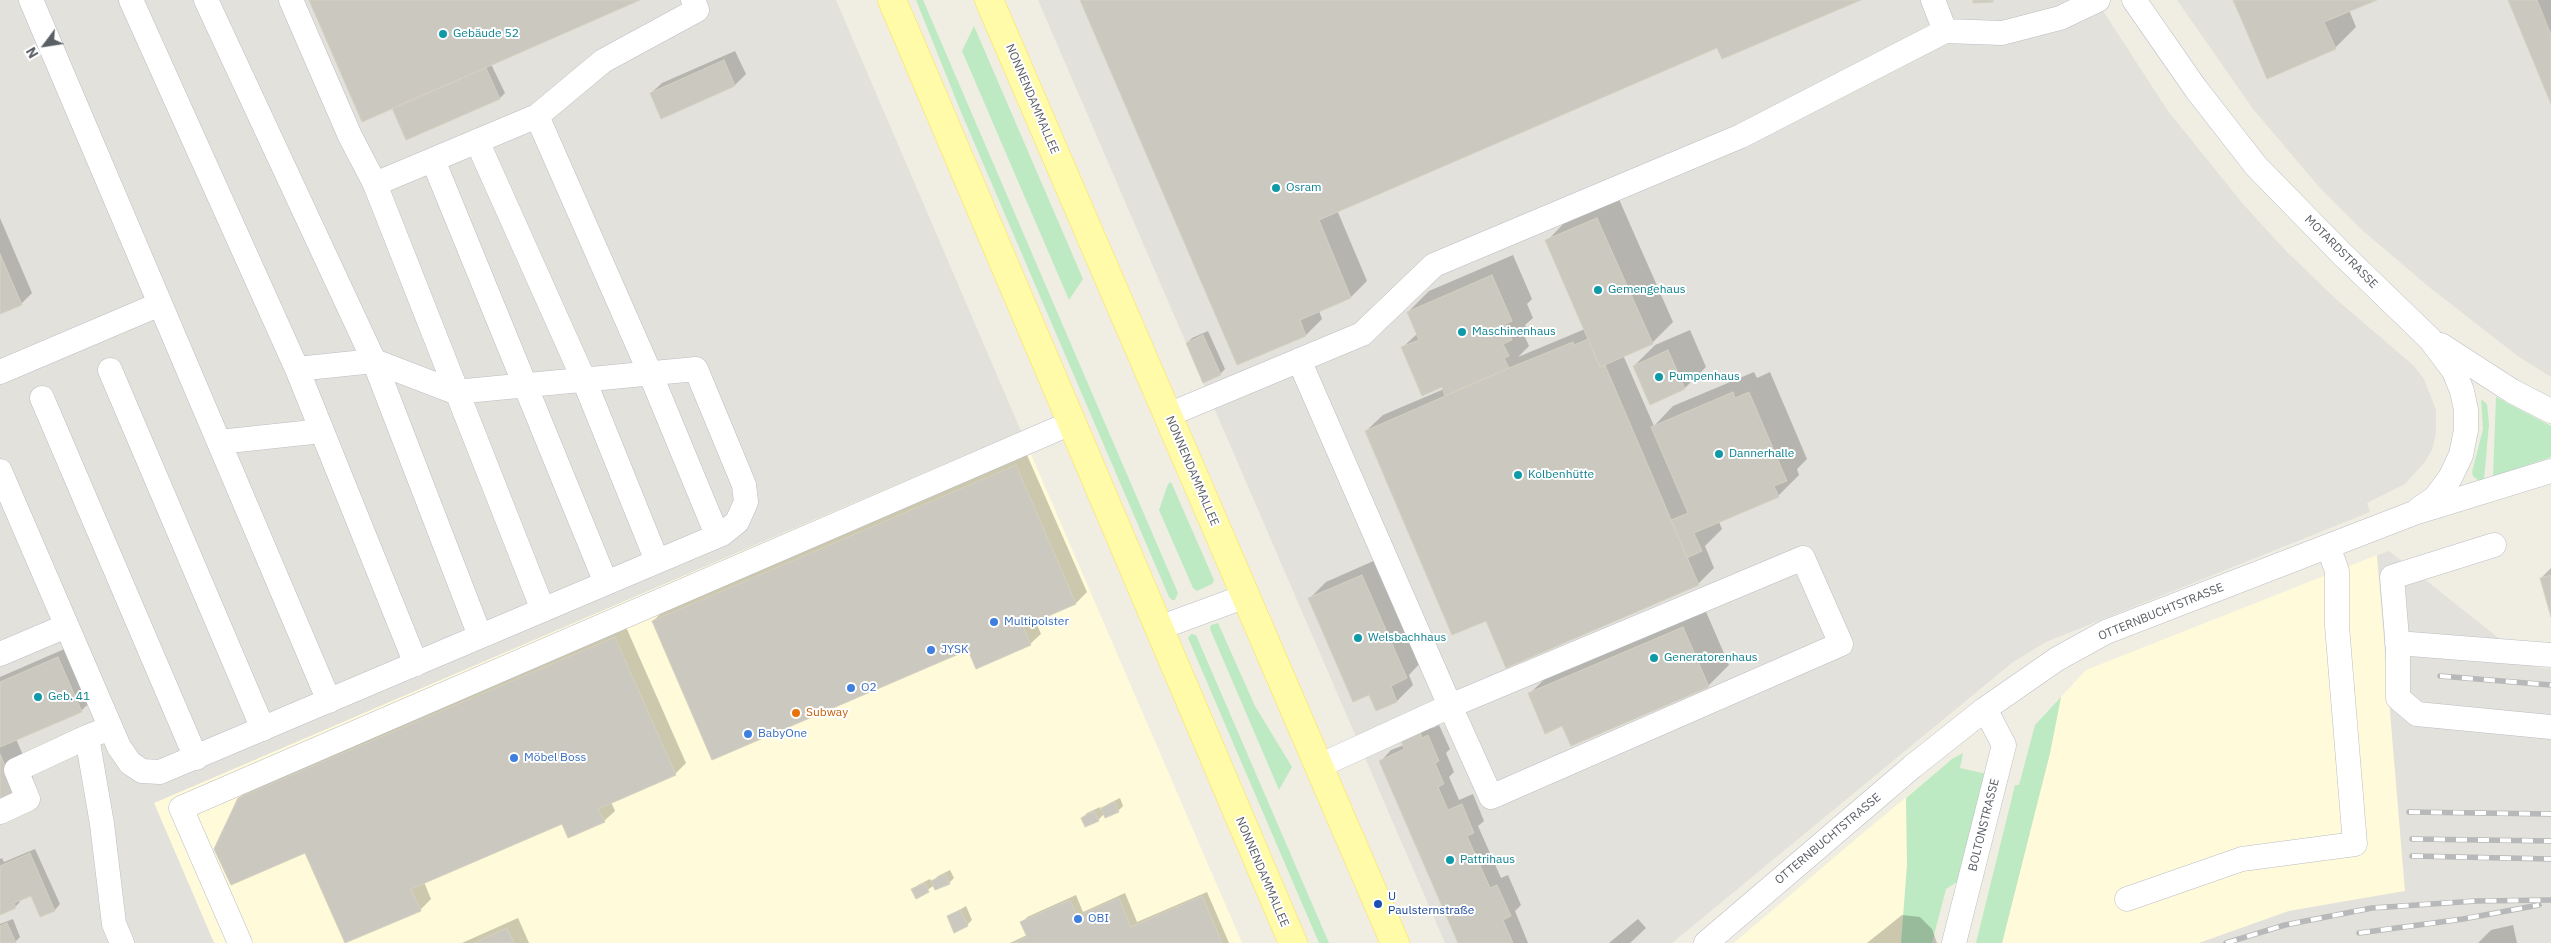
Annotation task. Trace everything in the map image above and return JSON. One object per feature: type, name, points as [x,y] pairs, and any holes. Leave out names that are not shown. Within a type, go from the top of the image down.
[{"type":"main road","name":"NONNENDAMMALLEE","points":[[892,0],[1293,943]]},
{"type":"main road","name":"NONNENDAMMALLEE","points":[[989,0],[1395,943]]},
{"type":"street","points":[[32,0],[329,701]]},
{"type":"street","points":[[131,0],[296,369],[416,664]]},
{"type":"street","points":[[206,0],[374,361],[480,636]]},
{"type":"street","points":[[291,0],[350,136],[375,184],[455,392],[543,610]]},
{"type":"street","points":[[375,184],[537,116],[603,61],[697,10],[693,0]]},
{"type":"street","points":[[1933,0],[1945,31]]},
{"type":"street","points":[[1168,415],[1362,334],[1434,265],[1741,136],[1945,31],[2002,33],[2060,18],[2098,0]]},
{"type":"street","name":"MOTARDSTRASSE","points":[[2134,0],[2196,89],[2256,166],[2343,255],[2430,339],[2454,371],[2462,391],[2466,430],[2461,455],[2450,478],[2435,498],[2414,513]]},
{"type":"street","points":[[537,116],[650,373],[717,535]]},
{"type":"street","points":[[477,141],[584,380],[657,561]]},
{"type":"street","points":[[433,160],[606,583]]},
{"type":"street","points":[[0,372],[160,304]]},
{"type":"street","points":[[2430,339],[2512,391],[2551,411]]},
{"type":"street","points":[[1299,360],[1450,706],[1491,797],[1841,644],[1803,558],[1450,706],[1319,766]]},
{"type":"street","points":[[0,471],[119,747],[130,763],[142,771],[160,772],[717,535],[737,522],[746,502],[741,476],[696,369],[455,392],[374,361],[296,369]]},
{"type":"street","points":[[110,370],[263,729]]},
{"type":"street","points":[[42,398],[196,758]]},
{"type":"street","points":[[240,943],[182,808],[1071,423]]},
{"type":"street","points":[[219,442],[322,431]]},
{"type":"street","name":"OTTERNBUCHTSTRASSE","points":[[1706,943],[1912,768],[1985,709],[2057,659],[2106,632],[2414,513],[2551,471]]},
{"type":"street","points":[[2494,545],[2392,577],[2398,643],[2398,698],[2417,714],[2551,727]]},
{"type":"street","points":[[2126,899],[2242,859],[2354,844],[2337,626],[2337,571],[2328,546]]},
{"type":"street","points":[[1159,628],[1246,596]]},
{"type":"street","points":[[0,654],[66,626]]},
{"type":"street","points":[[2398,643],[2551,655]]},
{"type":"street","name":"BOLTONSTRASSE","points":[[1954,943],[2004,745],[1985,709]]},
{"type":"street","points":[[0,812],[28,799],[16,770],[110,728]]},
{"type":"street","points":[[87,738],[102,824],[114,924],[122,943]]},
{"type":"shaded area","points":[[0,0],[836,0],[1021,431],[154,803],[214,943],[0,943]]},
{"type":"shaded area","points":[[1038,0],[2096,0],[2168,111],[2243,204],[2286,251],[2337,300],[2413,365],[2424,379],[2436,410],[2436,434],[2432,450],[2424,463],[2405,484],[2367,503],[2370,512],[2046,642],[2013,662],[1672,943],[1445,943]]},
{"type":"shaded area","points":[[2177,0],[2551,0],[2551,377],[2519,357],[2429,287],[2362,230],[2320,188],[2253,109]]},
{"type":"shaded area","points":[[1021,431],[1242,943],[214,943],[154,803]]},
{"type":"shaded area","points":[[2389,551],[2535,667],[2551,669],[2551,943],[2199,943],[2289,911],[2405,891],[2377,555]]},
{"type":"shaded area","points":[[2377,555],[2405,891],[2289,911],[2199,943],[2002,943],[2050,753],[2061,697],[2086,670]]},
{"type":"shaded area","points":[[1952,759],[1906,943],[1734,943],[1857,838]]},
{"type":"green space","points":[[916,0],[923,0],[1178,593],[1175,600],[1169,597],[961,112]]},
{"type":"green space","points":[[974,26],[1083,279],[1069,300],[962,51]]},
{"type":"green space","points":[[2496,397],[2551,426],[2551,457],[2493,477]]},
{"type":"green space","points":[[2481,399],[2487,404],[2489,424],[2484,480],[2479,481],[2473,476],[2472,472],[2483,429]]},
{"type":"green space","points":[[1171,482],[1214,580],[1212,584],[1197,591],[1193,588],[1159,510],[1168,484]]},
{"type":"green space","points":[[1218,623],[1255,706],[1292,767],[1279,790],[1210,629],[1211,625]]},
{"type":"green space","points":[[1191,634],[1196,635],[1329,943],[1319,943],[1188,638]]},
{"type":"green space","points":[[2061,697],[2050,753],[2002,943],[1976,943],[2015,785],[2019,785],[2035,725]]},
{"type":"green space","points":[[1963,753],[1960,768],[1987,774],[1960,880],[1946,889],[1932,943],[1901,943],[1907,865],[1906,798],[1952,759]]},
{"type":"building","name":"Gebäude 52","points":[[309,0],[640,0],[362,122]]},
{"type":"building","name":"Osram","points":[[1080,0],[1861,0],[1722,59],[1717,48],[1319,220],[1351,298],[1300,320],[1306,336],[1237,365]]},
{"type":"building","points":[[1973,0],[1993,0],[1993,2],[1973,3]]},
{"type":"building","points":[[2233,0],[2377,0],[2324,22],[2336,49],[2267,79]]},
{"type":"building","points":[[2508,0],[2537,0],[2551,35],[2551,104]]},
{"type":"building","points":[[724,60],[735,86],[661,119],[650,93]]},
{"type":"building","points":[[486,68],[500,99],[406,140],[392,108]]},
{"type":"building","name":"Gemengehaus","points":[[1597,218],[1653,344],[1600,367],[1545,240]]},
{"type":"building","points":[[0,254],[22,305],[0,314]]},
{"type":"building","name":"Maschinenhaus","points":[[1492,275],[1512,321],[1505,324],[1512,340],[1503,344],[1509,356],[1504,358],[1509,368],[1445,396],[1442,387],[1422,396],[1401,347],[1419,340],[1407,312]]},
{"type":"building","points":[[1203,335],[1221,375],[1203,383],[1186,343]]},
{"type":"building","name":"Kolbenhütte","points":[[1588,339],[1600,367],[1605,365],[1699,585],[1506,668],[1486,621],[1452,635],[1365,431],[1509,368],[1573,342],[1574,345]]},
{"type":"building","name":"Pumpenhaus","points":[[1668,350],[1685,389],[1650,405],[1633,366]]},
{"type":"building","name":"Dannerhalle","points":[[1733,392],[1735,398],[1749,392],[1787,481],[1774,486],[1779,497],[1694,533],[1702,551],[1687,558],[1671,520],[1688,513],[1651,427]]},
{"type":"building","points":[[1016,465],[1076,604],[1023,627],[1031,645],[976,669],[968,650],[712,760],[652,621]]},
{"type":"building","name":"Welsbachhaus","points":[[1362,575],[1407,678],[1391,686],[1397,702],[1376,711],[1369,695],[1353,702],[1308,598]]},
{"type":"building","points":[[2551,575],[2551,617],[2540,578]]},
{"type":"building","name":"Generatorenhaus","points":[[1683,627],[1709,687],[1571,746],[1562,726],[1545,734],[1528,693]]},
{"type":"building","points":[[615,637],[676,775],[598,809],[605,822],[568,838],[562,824],[411,889],[421,911],[345,943],[305,853],[231,885],[214,849],[238,798]]},
{"type":"building","name":"Geb. 41","points":[[58,657],[82,712],[0,747],[0,682]]},
{"type":"building","name":"Pattrihaus","points":[[1420,732],[1422,738],[1428,735],[1439,761],[1435,763],[1444,784],[1438,787],[1448,810],[1462,804],[1474,833],[1467,836],[1490,888],[1497,885],[1511,916],[1503,920],[1513,943],[1458,943],[1379,761],[1404,749],[1401,741]]},
{"type":"building","points":[[0,754],[17,795],[0,803]]},
{"type":"building","points":[[1115,802],[1119,812],[1105,818],[1101,808]]},
{"type":"building","points":[[1094,811],[1099,821],[1085,827],[1081,818]]},
{"type":"building","points":[[30,853],[55,911],[40,917],[31,896],[14,903],[16,908],[0,915],[0,866]]},
{"type":"building","points":[[945,874],[950,884],[935,890],[931,881]]},
{"type":"building","points":[[925,883],[929,892],[916,899],[911,889]]},
{"type":"building","name":"OBI","points":[[1202,896],[1222,943],[1014,943],[1027,937],[1020,922],[1070,900],[1077,916],[1119,898],[1131,927]]},
{"type":"building","points":[[960,910],[968,926],[954,933],[947,916]]},
{"type":"building","points":[[7,923],[16,943],[0,943],[0,926]]},
{"type":"building","points":[[507,928],[514,943],[474,943]]},
{"type":"railway","points":[[2440,676],[2551,685]]},
{"type":"railway","points":[[2409,812],[2551,814]]},
{"type":"railway","points":[[2412,839],[2551,841]]},
{"type":"railway","points":[[2412,856],[2551,859]]},
{"type":"railway","points":[[2226,943],[2285,925],[2372,908],[2476,901],[2551,900]]},
{"type":"railway","points":[[2359,933],[2463,919],[2539,905]]},
{"type":"place","name":"Gebäude 52","points":[[443,34]]},
{"type":"place","name":"Osram","points":[[1276,188]]},
{"type":"place","name":"Gemengehaus","points":[[1598,290]]},
{"type":"place","name":"Maschinenhaus","points":[[1462,332]]},
{"type":"place","name":"Pumpenhaus","points":[[1659,377]]},
{"type":"place","name":"Dannerhalle","points":[[1719,454]]},
{"type":"place","name":"Kolbenhütte","points":[[1518,475]]},
{"type":"place","name":"Multipolster","points":[[994,622]]},
{"type":"place","name":"Welsbachhaus","points":[[1358,638]]},
{"type":"place","name":"JYSK","points":[[931,650]]},
{"type":"place","name":"Generatorenhaus","points":[[1654,658]]},
{"type":"place","name":"O2","points":[[851,688]]},
{"type":"place","name":"Geb. 41","points":[[38,697]]},
{"type":"place","name":"Subway","points":[[796,713]]},
{"type":"place","name":"BabyOne","points":[[748,734]]},
{"type":"place","name":"Möbel Boss","points":[[514,758]]},
{"type":"place","name":"Pattrihaus","points":[[1450,860]]},
{"type":"place","name":"U Paulsternstraße","points":[[1378,904]]},
{"type":"place","name":"OBI","points":[[1078,919]]}]
